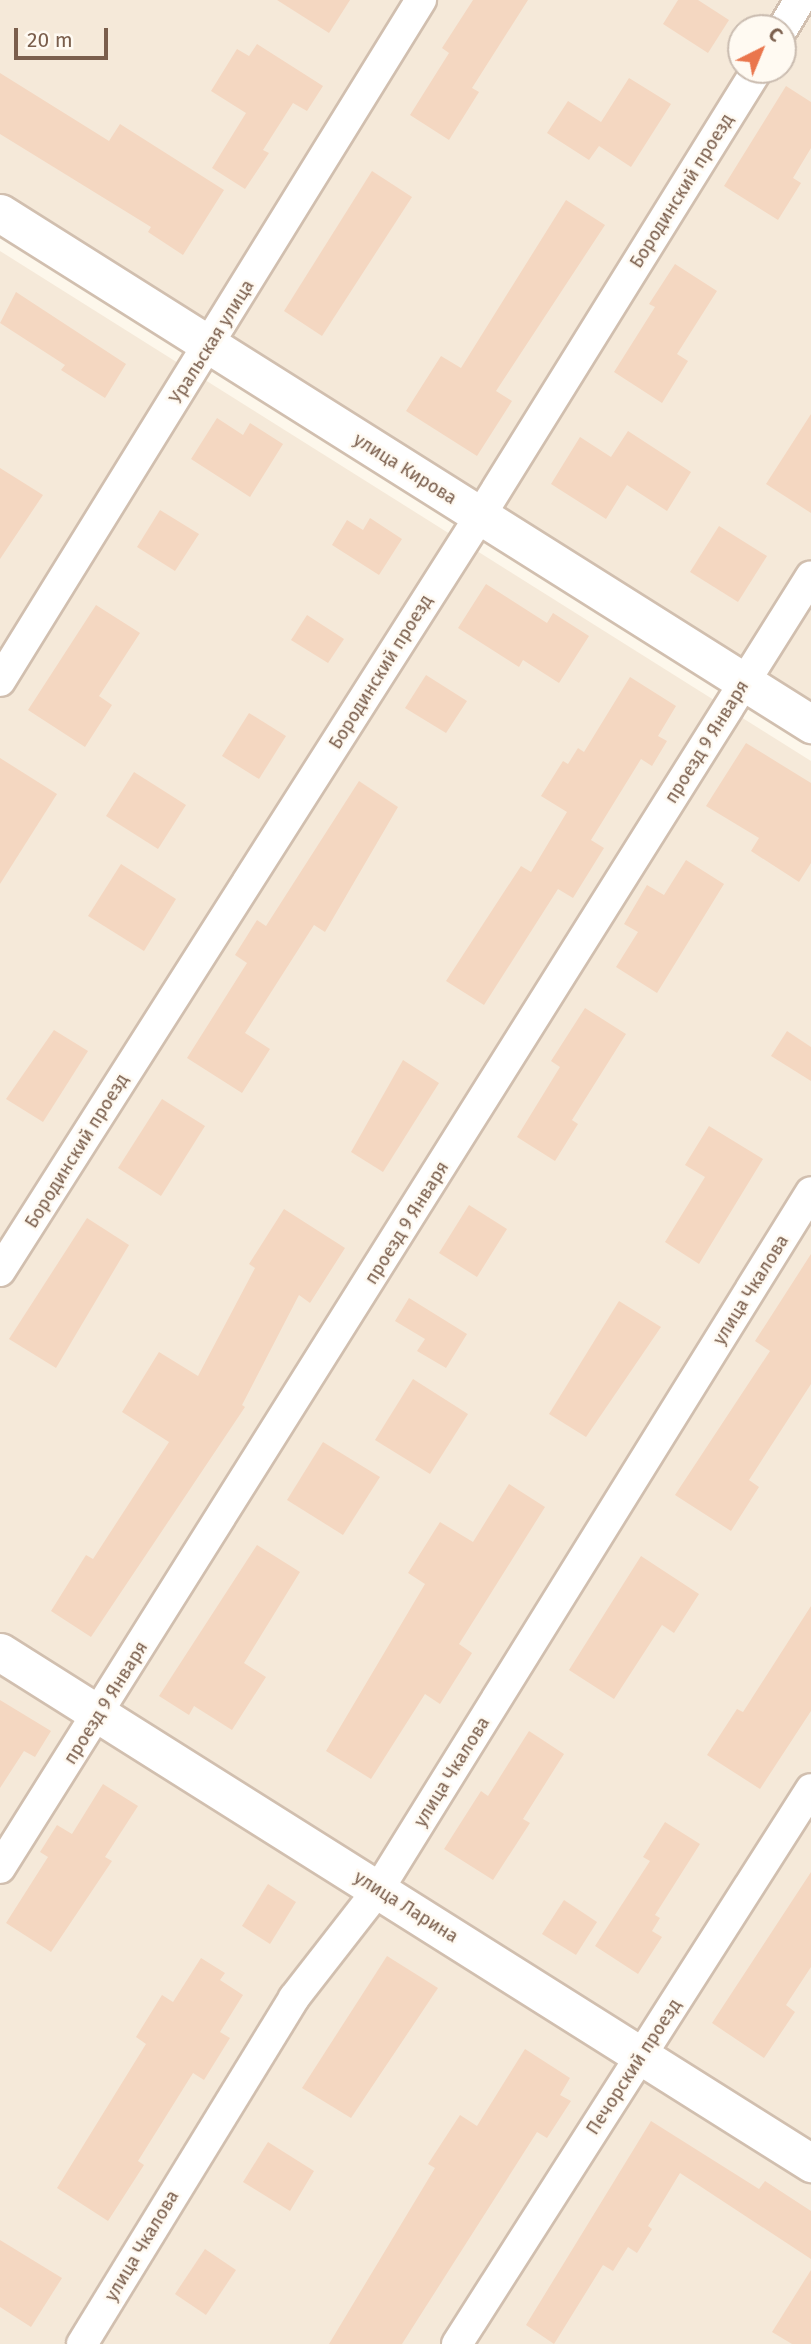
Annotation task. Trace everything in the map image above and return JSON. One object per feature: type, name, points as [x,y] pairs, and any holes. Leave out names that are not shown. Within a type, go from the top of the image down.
[{"type":"street","name":"Уральская улица","points":[[0,681],[210,346],[421,0]]},
{"type":"street","name":"Бородинский проезд","points":[[0,1271],[481,516],[748,84]]},
{"type":"street","name":"улица Кирова","points":[[0,213],[811,724]]},
{"type":"street","name":"проезд 9 Января","points":[[0,1868],[100,1715],[811,576]]},
{"type":"street","name":"улица Чкалова","points":[[82,2344],[294,1998],[378,1890],[811,1192]]},
{"type":"street","name":"улица Ларина","points":[[0,1652],[811,2163]]},
{"type":"street","name":"Печорский проезд","points":[[457,2344],[811,1789]]},
{"type":"shaded area","points":[[0,0],[811,0],[811,721],[0,212]]},
{"type":"shaded area","points":[[0,251],[811,761],[811,2344],[0,2344]]},
{"type":"building","points":[[277,0],[350,0],[329,33]]},
{"type":"building","points":[[473,0],[528,0],[472,88],[479,92],[449,140],[410,115],[449,53],[442,48]]},
{"type":"building","points":[[678,0],[698,0],[727,19],[727,23],[708,53],[663,24]]},
{"type":"building","points":[[257,44],[323,86],[307,111],[293,103],[263,150],[269,153],[245,189],[212,168],[246,113],[211,91],[237,49],[249,56]]},
{"type":"building","points":[[0,73],[109,141],[120,124],[224,190],[183,255],[148,232],[151,227],[0,134]]},
{"type":"building","points":[[629,78],[671,104],[631,167],[599,146],[589,160],[547,133],[568,101],[601,122]]},
{"type":"building","points":[[786,86],[811,102],[811,148],[793,178],[801,183],[778,220],[724,186]]},
{"type":"building","points":[[372,171],[412,197],[322,336],[284,311]]},
{"type":"building","points":[[566,200],[605,225],[496,391],[512,401],[477,456],[406,411],[441,356],[461,368]]},
{"type":"building","points":[[675,264],[717,291],[677,354],[688,361],[662,403],[614,372],[655,307],[649,304]]},
{"type":"building","points":[[16,292],[126,364],[105,398],[61,370],[65,365],[0,323]]},
{"type":"building","points":[[811,414],[811,513],[766,484]]},
{"type":"building","points":[[217,418],[243,435],[250,423],[283,444],[250,497],[191,459]]},
{"type":"building","points":[[628,431],[691,472],[667,511],[627,485],[606,519],[551,484],[580,437],[611,457]]},
{"type":"building","points":[[0,468],[43,495],[0,559]]},
{"type":"building","points":[[160,510],[199,534],[175,571],[137,547]]},
{"type":"building","points":[[370,518],[402,539],[379,575],[332,545],[347,520],[363,530]]},
{"type":"building","points":[[719,526],[767,556],[738,602],[690,572]]},
{"type":"building","points":[[486,584],[547,623],[553,613],[589,636],[559,683],[523,660],[519,667],[458,628]]},
{"type":"building","points":[[96,605],[140,633],[99,696],[112,705],[85,747],[28,710]]},
{"type":"building","points":[[307,615],[344,639],[328,663],[291,640]]},
{"type":"building","points":[[426,675],[467,701],[446,733],[405,708]]},
{"type":"building","points":[[630,677],[676,706],[658,736],[667,741],[652,766],[641,759],[591,840],[604,848],[573,898],[558,889],[484,1005],[446,981],[521,866],[531,872],[567,812],[541,796],[563,761],[568,764],[578,748],[584,752]]},
{"type":"building","points":[[249,713],[286,736],[259,779],[222,756]]},
{"type":"building","points":[[746,743],[811,783],[811,863],[799,882],[751,851],[759,838],[706,806]]},
{"type":"building","points":[[0,758],[57,794],[0,884]]},
{"type":"building","points":[[134,772],[186,805],[158,849],[106,816]]},
{"type":"building","points":[[359,781],[398,807],[325,932],[314,925],[245,1033],[270,1049],[242,1093],[187,1058],[247,963],[235,955],[257,920],[266,926]]},
{"type":"building","points":[[686,860],[724,884],[657,993],[616,967],[638,932],[624,924],[647,885],[664,895]]},
{"type":"building","points":[[121,864],[176,899],[144,951],[88,916]]},
{"type":"building","points":[[585,1008],[626,1034],[572,1120],[578,1124],[555,1161],[517,1137],[560,1067],[551,1061]]},
{"type":"building","points":[[54,1030],[88,1051],[43,1122],[6,1099]]},
{"type":"building","points":[[787,1031],[811,1047],[811,1081],[771,1056]]},
{"type":"building","points":[[403,1060],[439,1083],[383,1172],[351,1152]]},
{"type":"building","points":[[162,1099],[205,1126],[161,1196],[118,1168]]},
{"type":"building","points":[[709,1126],[763,1159],[699,1264],[665,1242],[705,1177],[685,1165]]},
{"type":"building","points":[[469,1205],[507,1229],[477,1277],[439,1253]]},
{"type":"building","points":[[284,1209],[345,1248],[310,1303],[299,1295],[242,1405],[245,1407],[91,1637],[51,1611],[86,1555],[93,1559],[169,1442],[122,1412],[159,1352],[198,1376],[255,1268],[249,1264]]},
{"type":"building","points":[[87,1218],[129,1245],[56,1368],[9,1339]]},
{"type":"building","points":[[811,1254],[811,1384],[749,1480],[759,1487],[731,1531],[675,1495],[770,1351],[755,1341]]},
{"type":"building","points":[[409,1298],[467,1334],[446,1368],[417,1351],[425,1339],[395,1321]]},
{"type":"building","points":[[619,1301],[661,1327],[586,1437],[549,1414]]},
{"type":"building","points":[[413,1379],[468,1414],[430,1474],[375,1440]]},
{"type":"building","points":[[323,1442],[380,1477],[343,1535],[287,1500]]},
{"type":"building","points":[[509,1484],[545,1507],[459,1644],[472,1653],[440,1704],[425,1694],[371,1779],[326,1751],[425,1584],[408,1573],[440,1522],[473,1542]]},
{"type":"building","points":[[257,1545],[300,1572],[244,1663],[266,1677],[232,1730],[194,1706],[189,1715],[159,1696]]},
{"type":"building","points":[[641,1556],[699,1594],[674,1633],[662,1625],[614,1699],[569,1670]]},
{"type":"building","points":[[811,1606],[811,1711],[760,1789],[707,1755],[737,1709],[743,1712]]},
{"type":"building","points":[[0,1700],[51,1731],[35,1757],[24,1751],[0,1788]]},
{"type":"building","points":[[529,1731],[564,1754],[523,1819],[530,1823],[493,1880],[444,1849],[481,1791],[488,1796]]},
{"type":"building","points":[[103,1784],[138,1806],[105,1857],[112,1861],[51,1952],[6,1923],[48,1857],[40,1852],[57,1825],[72,1834]]},
{"type":"building","points":[[665,1822],[700,1844],[655,1915],[660,1918],[652,1931],[662,1937],[638,1974],[595,1946],[650,1861],[643,1857]]},
{"type":"building","points":[[811,1872],[811,1967],[786,2005],[795,2012],[764,2058],[712,2023]]},
{"type":"building","points":[[268,1884],[296,1902],[270,1944],[242,1926]]},
{"type":"building","points":[[564,1900],[597,1922],[576,1955],[542,1934]]},
{"type":"building","points":[[387,1956],[438,1988],[351,2118],[302,2088]]},
{"type":"building","points":[[201,1958],[225,1973],[220,1980],[243,1995],[220,2032],[230,2038],[204,2080],[193,2073],[138,2161],[144,2165],[108,2221],[57,2188],[146,2044],[136,2037],[162,1995],[173,2002]]},
{"type":"building","points":[[525,2049],[570,2078],[560,2095],[571,2101],[547,2138],[537,2132],[402,2344],[329,2344],[435,2168],[428,2164],[460,2115],[477,2126]]},
{"type":"building","points":[[651,2121],[759,2189],[765,2181],[811,2211],[811,2259],[680,2173],[648,2226],[652,2229],[637,2253],[628,2247],[613,2271],[603,2265],[554,2344],[526,2325]]},
{"type":"building","points":[[268,2142],[314,2171],[290,2211],[243,2182]]},
{"type":"building","points":[[0,2240],[62,2278],[31,2327],[0,2307]]},
{"type":"building","points":[[205,2249],[236,2270],[206,2315],[175,2294]]},
{"type":"building","points":[[811,2270],[811,2344],[792,2344],[772,2332]]}]
